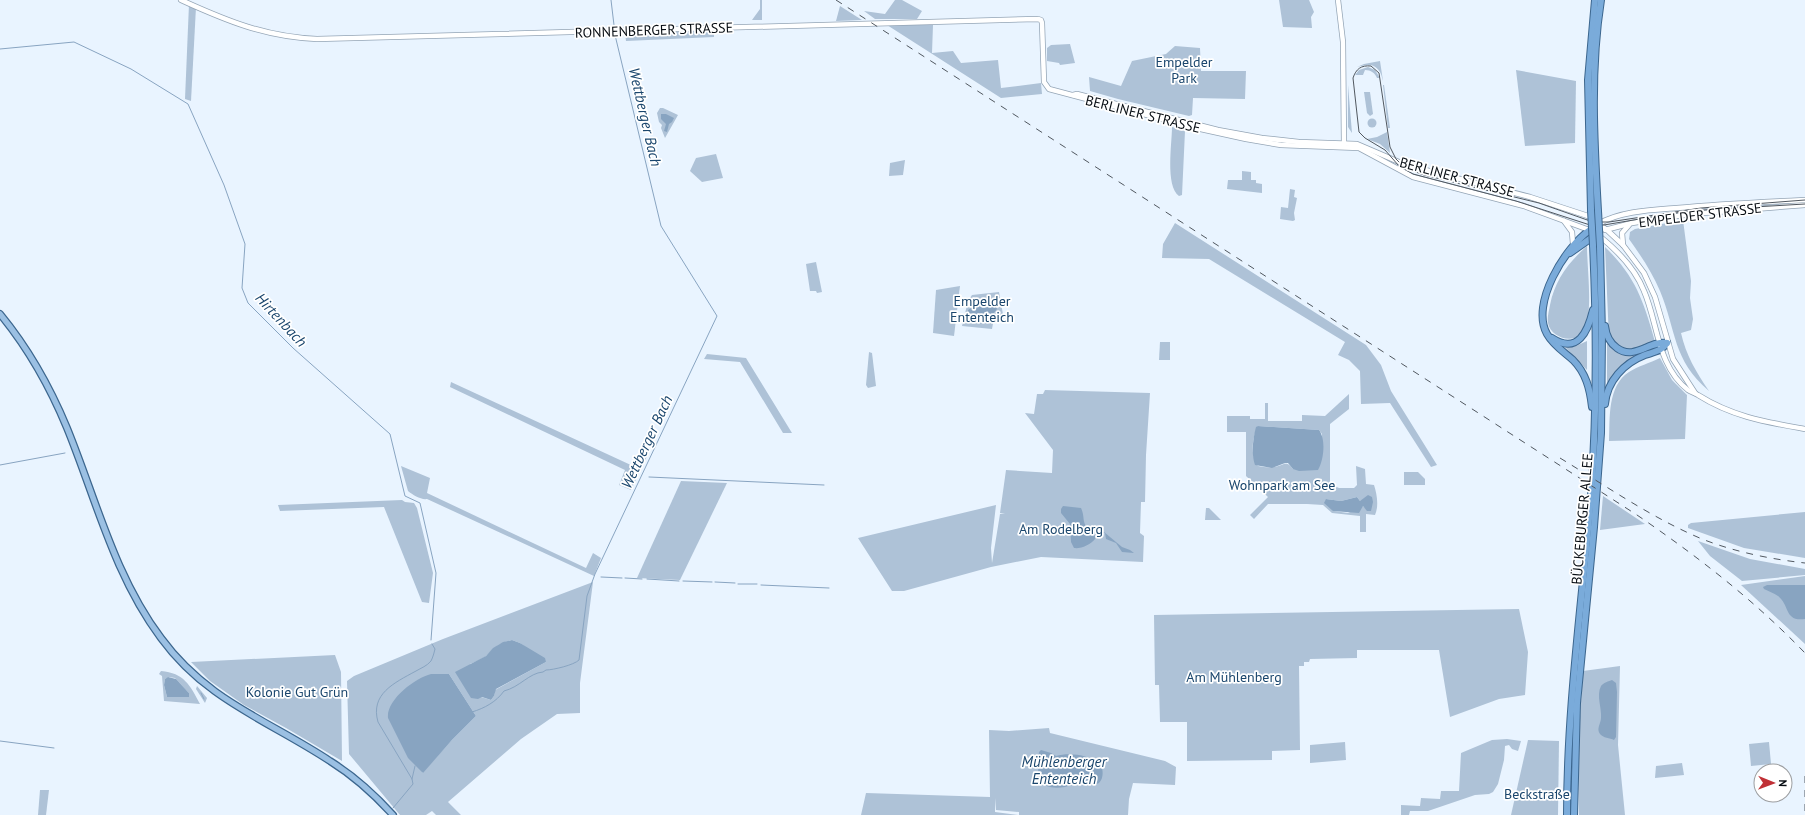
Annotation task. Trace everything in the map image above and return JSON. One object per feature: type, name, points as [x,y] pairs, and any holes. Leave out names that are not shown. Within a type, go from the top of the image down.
[{"type":"highway","name":"BÜCKEBURGER ALLEE","points":[[1574,815],[1579,677],[1594,527],[1601,433],[1599,302],[1592,245],[1588,80],[1595,0]]},
{"type":"highway","name":"BÜCKEBURGER ALLEE","points":[[1567,815],[1569,739],[1575,652],[1591,495],[1595,426],[1600,247],[1594,134],[1594,80],[1601,0]]},
{"type":"highway","points":[[1590,230],[1573,244],[1555,273],[1546,296],[1543,322],[1547,334],[1553,343],[1581,369],[1590,391],[1595,426]]},
{"type":"highway","points":[[1564,257],[1596,234]]},
{"type":"highway","points":[[1599,302],[1605,328],[1612,343],[1618,349],[1633,352],[1667,344]]},
{"type":"highway","points":[[1547,334],[1558,342],[1564,344],[1579,340],[1587,331],[1599,302]]},
{"type":"highway","points":[[1601,433],[1605,400],[1614,379],[1623,368],[1660,346]]},
{"type":"main road","points":[[0,314],[28,353],[47,384],[67,429],[98,515],[120,569],[143,612],[172,653],[204,683],[238,708],[329,760],[346,772],[378,798],[392,815]]},
{"type":"street","name":"RONNENBERGER STRASSE","points":[[181,0],[236,24],[267,33],[302,39],[363,39],[1036,18],[1041,20]]},
{"type":"street","points":[[1338,0],[1343,42],[1344,145]]},
{"type":"street","name":"BERLINER STRASSE","points":[[1041,20],[1045,84],[1049,89],[1073,95],[1074,97],[1196,128],[1246,139],[1281,145],[1364,146],[1396,162],[1530,197],[1590,218],[1607,230],[1623,245],[1644,273],[1652,290],[1667,344],[1673,359],[1696,393]]},
{"type":"street","name":"BERLINER STRASSE","points":[[1344,145],[1363,150],[1406,174],[1422,180],[1536,210],[1590,230],[1621,256],[1641,283],[1651,311],[1660,346],[1677,378],[1688,390],[1696,393],[1713,405],[1745,418],[1805,429]]},
{"type":"street","name":"EMPELDER STRASSE","points":[[1599,224],[1608,218],[1643,212],[1724,204],[1805,200]]},
{"type":"street","points":[[1724,204],[1725,210]]},
{"type":"street","name":"EMPELDER STRASSE","points":[[1596,234],[1632,223],[1725,210],[1805,205]]},
{"type":"street","points":[[1590,218],[1590,238]]},
{"type":"street","points":[[1564,220],[1572,232],[1573,244]]},
{"type":"street","points":[[1623,245],[1622,233],[1624,228],[1632,223]]},
{"type":"street","points":[[1590,230],[1599,224]]},
{"type":"green space","points":[[760,0],[762,0],[762,20],[752,20],[760,9]]},
{"type":"green space","points":[[895,0],[902,0],[922,11],[917,19],[875,19],[864,11],[885,14]]},
{"type":"green space","points":[[1279,0],[1309,0],[1314,12],[1311,17],[1312,28],[1283,27]]},
{"type":"green space","points":[[189,4],[196,7],[191,101],[185,99]]},
{"type":"green space","points":[[840,6],[862,20],[836,21]]},
{"type":"green space","points":[[887,25],[933,25],[932,53],[953,51],[961,63],[998,60],[1001,88],[1041,83],[1042,94],[1001,98]]},
{"type":"green space","points":[[714,30],[714,37],[626,41],[625,33]]},
{"type":"green space","points":[[1070,44],[1075,63],[1060,65],[1059,63],[1047,61],[1047,48],[1051,45]]},
{"type":"green space","name":"Empelder Park","points":[[1175,46],[1200,48],[1201,71],[1246,71],[1245,99],[1193,98],[1192,115],[1189,116],[1090,91],[1089,77],[1121,86],[1132,61],[1166,54]]},
{"type":"green space","points":[[1380,61],[1383,81],[1381,73],[1372,65],[1357,67],[1364,64]]},
{"type":"green space","points":[[1368,67],[1375,70],[1380,78],[1377,78],[1372,72],[1367,70],[1365,70],[1363,75],[1355,75],[1359,70]]},
{"type":"green space","points":[[1516,70],[1576,81],[1575,143],[1525,146]]},
{"type":"green space","points":[[1348,85],[1352,133],[1348,127]]},
{"type":"green space","points":[[1384,85],[1390,128],[1388,128]]},
{"type":"green space","points":[[1364,92],[1370,92],[1373,114],[1370,116],[1367,113]]},
{"type":"green space","points":[[660,108],[678,115],[665,138],[657,113]]},
{"type":"green space","points":[[1370,119],[1374,119],[1376,123],[1374,127],[1370,127],[1368,125],[1368,121]]},
{"type":"green space","points":[[1172,127],[1185,131],[1182,195],[1179,196],[1172,183],[1171,174],[1170,164]]},
{"type":"green space","points":[[1387,132],[1390,153],[1380,144],[1367,139],[1377,137]]},
{"type":"green space","points":[[716,154],[723,178],[702,182],[690,171],[696,158]]},
{"type":"green space","points":[[905,160],[903,175],[889,176],[890,163]]},
{"type":"green space","points":[[1242,171],[1251,172],[1251,180],[1256,180],[1256,183],[1262,184],[1262,193],[1227,189],[1228,180],[1242,180]]},
{"type":"green space","points":[[1290,189],[1295,190],[1294,197],[1297,198],[1294,213],[1295,220],[1293,221],[1280,219],[1281,207],[1288,208]]},
{"type":"green space","points":[[1683,220],[1691,281],[1690,298],[1693,319],[1691,330],[1681,333],[1692,363],[1709,391],[1688,368],[1677,344],[1657,284],[1646,264],[1629,239],[1630,232],[1635,229]]},
{"type":"green space","points":[[1175,223],[1366,345],[1381,365],[1391,391],[1437,465],[1431,467],[1390,403],[1361,404],[1360,371],[1349,360],[1338,355],[1345,342],[1209,259],[1162,258],[1163,244]]},
{"type":"green space","points":[[1587,246],[1589,311],[1585,329],[1582,334],[1571,339],[1559,337],[1550,329],[1548,323],[1548,314],[1552,296],[1563,272]]},
{"type":"green space","points":[[1605,247],[1625,269],[1638,292],[1656,345],[1625,352],[1609,339]]},
{"type":"green space","points":[[816,262],[822,292],[817,293],[816,291],[810,291],[806,264]]},
{"type":"green space","points":[[960,286],[954,336],[933,333],[936,290]]},
{"type":"green space","name":"Empelder Ententeich","points":[[999,292],[1004,320],[994,318],[992,329],[962,326],[968,301],[972,295]]},
{"type":"green space","points":[[1607,340],[1633,355],[1656,348],[1638,356],[1607,386]]},
{"type":"green space","points":[[1587,341],[1587,370],[1565,347],[1576,346]]},
{"type":"green space","points":[[1160,342],[1170,342],[1170,360],[1159,360]]},
{"type":"green space","points":[[869,352],[872,353],[876,386],[868,388],[866,385]]},
{"type":"green space","points":[[707,354],[746,358],[792,433],[783,433],[740,362],[704,359]]},
{"type":"green space","points":[[1660,358],[1672,380],[1687,395],[1685,439],[1609,441],[1611,404],[1613,394],[1617,386],[1622,378],[1629,372]]},
{"type":"green space","points":[[451,382],[633,466],[643,446],[650,450],[631,490],[619,485],[625,470],[450,387]]},
{"type":"green space","name":"Am Rodelberg","points":[[1045,390],[1150,393],[1145,502],[1141,502],[1140,533],[1144,536],[1143,562],[1041,557],[991,567],[904,591],[892,591],[858,538],[996,505],[991,548],[992,563],[1000,514],[1005,513],[1000,513],[1006,470],[1052,473],[1053,450],[1025,413],[1034,414],[1037,394],[1043,394]]},
{"type":"green space","name":"Wohnpark am See","points":[[1349,394],[1349,409],[1330,424],[1330,484],[1339,488],[1354,488],[1357,485],[1356,466],[1365,469],[1366,484],[1374,485],[1377,496],[1375,515],[1366,514],[1366,532],[1360,532],[1360,516],[1332,513],[1323,505],[1268,504],[1254,519],[1250,515],[1268,497],[1246,476],[1246,432],[1227,432],[1227,416],[1250,416],[1250,419],[1265,419],[1265,403],[1268,403],[1268,421],[1302,421],[1302,415],[1325,416]],"holes":[[[1258,426],[1319,430],[1322,434],[1322,458],[1293,469],[1288,464],[1272,467],[1258,466],[1255,462],[1253,452],[1254,435]],[[1357,497],[1360,501],[1364,500],[1371,511],[1363,506],[1348,513],[1334,511],[1326,499],[1341,501]]]},
{"type":"green space","points":[[401,466],[430,478],[427,493],[586,568],[593,553],[601,558],[594,576],[427,499],[422,499],[415,496],[408,491]]},
{"type":"green space","points":[[1404,472],[1418,472],[1425,479],[1425,485],[1404,485]]},
{"type":"green space","points":[[681,481],[727,483],[680,580],[637,578]]},
{"type":"green space","points":[[1603,496],[1645,524],[1600,530]]},
{"type":"green space","points":[[402,500],[405,502],[414,503],[417,508],[433,573],[429,603],[422,602],[384,507],[280,511],[278,505]]},
{"type":"green space","points":[[1206,508],[1209,508],[1221,520],[1205,520]]},
{"type":"green space","points":[[1805,512],[1805,558],[1744,548],[1688,528],[1688,525],[1691,523]]},
{"type":"green space","points":[[1698,541],[1750,559],[1805,569],[1805,575],[1742,581],[1710,556]]},
{"type":"green space","points":[[1805,576],[1805,644],[1741,585]]},
{"type":"green space","points":[[593,582],[580,683],[580,713],[557,714],[521,739],[448,802],[461,815],[436,815],[432,811],[426,815],[400,815],[349,754],[347,681],[354,676],[443,639]],"holes":[[[512,640],[520,643],[546,662],[495,690],[494,696],[491,700],[481,697],[470,664],[485,657],[500,644]],[[449,674],[476,716],[422,773]]]},
{"type":"green space","name":"Am Mühlenberg","points":[[1519,609],[1528,652],[1525,695],[1499,699],[1450,717],[1439,650],[1357,650],[1357,658],[1310,659],[1309,662],[1304,662],[1304,666],[1299,666],[1300,750],[1272,751],[1272,760],[1187,761],[1187,722],[1160,722],[1159,685],[1155,685],[1154,615]]},
{"type":"green space","name":"Kolonie Gut Grün","points":[[335,655],[341,672],[342,761],[244,705],[210,681],[191,662]]},
{"type":"green space","points":[[1620,666],[1618,745],[1625,815],[1579,815],[1578,748],[1583,671]]},
{"type":"green space","points":[[161,671],[169,672],[181,677],[193,691],[200,704],[164,701],[162,676],[159,674]],"holes":[[[169,677],[175,678],[189,693],[189,697],[167,697],[164,685],[165,679]]]},
{"type":"green space","points":[[197,686],[207,698],[205,703],[196,689]]},
{"type":"green space","points":[[1049,728],[1050,733],[1165,761],[1176,767],[1175,785],[1133,783],[1129,799],[1128,815],[1019,815],[1019,812],[996,810],[995,798],[995,812],[1018,815],[861,815],[866,793],[990,797],[989,730],[1009,731]]},
{"type":"green space","points":[[1507,739],[1521,741],[1518,751],[1512,749],[1509,745],[1505,746],[1504,760],[1498,784],[1493,792],[1489,794],[1475,795],[1428,811],[1410,811],[1409,815],[1401,815],[1401,805],[1420,806],[1421,798],[1440,799],[1441,791],[1459,791],[1461,753],[1492,740]]},
{"type":"green space","name":"Beckstraße","points":[[1528,740],[1559,741],[1558,815],[1511,815]]},
{"type":"green space","points":[[1345,742],[1346,760],[1310,763],[1310,745]]},
{"type":"green space","points":[[1769,742],[1771,763],[1753,763],[1753,766],[1751,766],[1749,744]]},
{"type":"green space","points":[[1682,763],[1684,775],[1655,778],[1656,766]]},
{"type":"green space","points":[[40,790],[49,790],[46,815],[38,815]]},
{"type":"water","points":[[661,114],[666,114],[674,118],[669,124],[667,132],[664,131],[666,124],[661,119]]},
{"type":"water","points":[[989,301],[994,302],[997,309],[983,324],[977,323],[970,318],[968,310],[976,305],[987,303]]},
{"type":"water","points":[[1256,427],[1319,430],[1323,439],[1323,450],[1322,461],[1318,470],[1299,471],[1293,469],[1288,463],[1272,468],[1255,465],[1253,446]]},
{"type":"water","points":[[1368,495],[1372,497],[1373,502],[1371,511],[1367,511],[1363,506],[1359,513],[1333,511],[1324,503],[1326,499],[1341,501],[1357,497],[1360,501]]},
{"type":"water","points":[[1063,506],[1081,508],[1086,526],[1093,532],[1096,532],[1095,539],[1091,543],[1082,547],[1074,548],[1071,542],[1070,524],[1061,513]]},
{"type":"water","points":[[1101,532],[1104,532],[1122,547],[1134,553],[1122,552],[1116,543],[1106,539],[1105,533]]},
{"type":"water","points":[[1767,585],[1805,585],[1805,619],[1794,618],[1790,615],[1782,600],[1764,589],[1763,587]]},
{"type":"water","points":[[512,640],[545,658],[546,662],[496,689],[491,700],[482,697],[478,699],[471,698],[455,672],[486,656],[493,648],[503,642]]},
{"type":"water","points":[[431,674],[449,674],[476,716],[452,740],[423,773],[408,758],[388,718],[392,704],[397,697],[417,680]]},
{"type":"water","points":[[168,677],[176,679],[189,693],[189,697],[167,697],[164,685],[165,679]]},
{"type":"water","points":[[1612,680],[1616,683],[1617,692],[1616,737],[1614,740],[1603,736],[1598,730],[1601,718],[1599,694],[1601,686]]},
{"type":"water","name":"Mühlenberger Ententeich","points":[[1041,750],[1056,756],[1073,754],[1091,759],[1101,765],[1103,774],[1102,779],[1099,783],[1094,785],[1074,784],[1065,787],[1048,787],[1040,780],[1039,775],[1039,752]]},
{"type":"waterway","name":"Wettberger Bach","points":[[611,0],[614,25]]},
{"type":"waterway","name":"Wettberger Bach","points":[[472,712],[490,704],[504,691],[533,675],[546,670],[568,665],[579,660],[587,596],[595,574],[717,316],[661,226],[615,35]]},
{"type":"waterway","name":"Hirtenbach","points":[[0,49],[74,42],[131,69],[188,104],[224,185],[245,244],[242,288],[248,303],[293,348],[390,434],[405,496],[420,503],[436,573],[431,640]]},
{"type":"waterway","points":[[0,465],[65,453]]},
{"type":"waterway","points":[[649,477],[824,485]]},
{"type":"waterway","points":[[601,577],[622,578]]},
{"type":"waterway","points":[[625,578],[642,579]]},
{"type":"waterway","points":[[647,579],[679,581]]},
{"type":"waterway","points":[[683,581],[712,582]]},
{"type":"waterway","points":[[715,582],[735,583]]},
{"type":"waterway","points":[[738,584],[757,584]]},
{"type":"waterway","points":[[761,585],[829,588]]},
{"type":"waterway","name":"Hirtenbach","points":[[393,808],[413,784],[412,779],[378,722],[376,712],[377,704],[386,690],[392,685],[426,666],[431,661],[435,649],[432,644]]},
{"type":"waterway","points":[[201,693],[204,699]]},
{"type":"waterway","points":[[0,741],[54,748]]},
{"type":"waterway","name":"Wettberger Bach","points":[[412,779],[415,766]]},
{"type":"tram line","points":[[1805,200],[1701,208],[1609,222],[1593,222],[1539,203],[1424,175],[1405,168],[1396,159],[1390,147],[1379,73],[1371,66],[1364,66],[1357,70],[1353,78],[1359,132],[1365,138],[1385,150],[1399,166],[1413,174],[1516,201],[1590,225],[1604,225],[1675,213],[1703,210],[1805,204]]},
{"type":"railway","points":[[836,0],[1637,515],[1681,546],[1745,597],[1805,653]]},
{"type":"railway","points":[[1560,458],[1647,512],[1683,531],[1727,548],[1805,563]]},
{"type":"railway","points":[[1805,776],[1805,814]]}]
